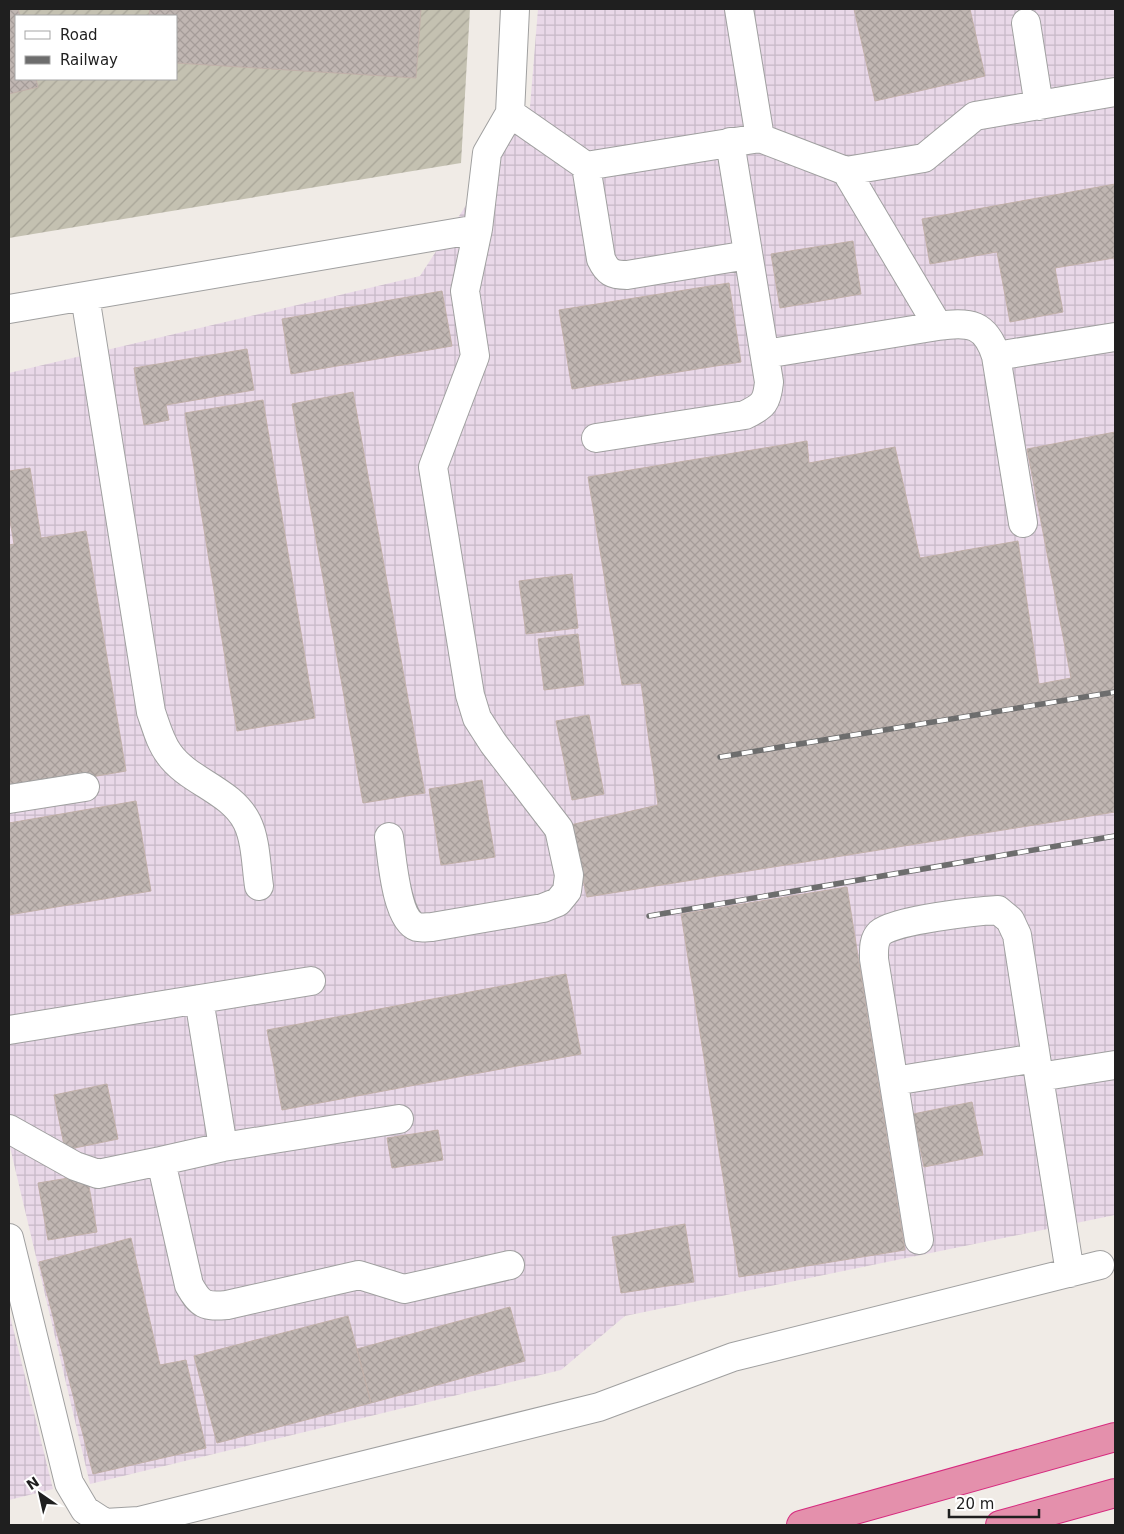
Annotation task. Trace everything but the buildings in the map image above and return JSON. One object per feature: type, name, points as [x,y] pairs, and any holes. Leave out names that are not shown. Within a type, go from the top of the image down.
[{"type":"highway","points":[[801,1525],[1115,1437]]},
{"type":"highway","points":[[1000,1525],[1115,1493]]},
{"type":"lane","points":[[389,837],[400,903],[407,920],[417,927],[544,908],[558,902],[567,891],[569,875],[560,829],[493,743],[477,718],[470,695],[433,467],[475,356],[465,291],[478,230],[488,153],[510,114],[515,9]]},
{"type":"lane","points":[[739,9],[760,138]]},
{"type":"lane","points":[[1026,23],[1039,106]]},
{"type":"lane","points":[[510,114],[586,166],[760,138],[846,170],[924,158],[975,116],[1115,92]]},
{"type":"lane","points":[[596,438],[745,415],[759,408],[767,397],[769,382],[765,354],[730,142]]},
{"type":"lane","points":[[586,166],[601,259],[605,269],[614,275],[627,275],[748,255]]},
{"type":"lane","points":[[846,170],[938,326]]},
{"type":"lane","points":[[9,309],[478,230]]},
{"type":"lane","points":[[85,296],[151,712],[158,734],[169,755],[228,800],[239,810],[247,822],[259,886]]},
{"type":"lane","points":[[765,354],[958,323],[978,327],[990,339],[996,356],[1023,523]]},
{"type":"lane","points":[[996,356],[1115,337]]},
{"type":"lane","points":[[9,799],[85,787]]},
{"type":"lane","points":[[919,1240],[874,945],[880,934],[898,924],[998,910],[1010,920],[1017,935],[1070,1273]]},
{"type":"lane","points":[[9,1030],[310,981]]},
{"type":"lane","points":[[199,999],[223,1147]]},
{"type":"lane","points":[[894,1081],[1038,1068],[1115,1065]]},
{"type":"lane","points":[[9,1129],[75,1166],[98,1174],[223,1147],[399,1119]]},
{"type":"lane","points":[[161,1161],[189,1286],[198,1300],[209,1307],[227,1306],[359,1275],[404,1289],[510,1265]]},
{"type":"lane","points":[[9,1238],[69,1483],[85,1510],[105,1523],[139,1521],[599,1407],[733,1357],[1100,1265]]},
{"type":"shaded area","points":[[9,9],[470,9],[461,163],[9,238]]},
{"type":"shaded area","points":[[538,9],[1115,9],[1115,1215],[625,1316],[561,1370],[90,1484],[9,1143],[9,373],[420,276],[530,107]]},
{"type":"shaded area","points":[[9,1312],[53,1489],[9,1500]]},
{"type":"railway","points":[[720,757],[1115,692]]},
{"type":"railway","points":[[649,916],[1115,836]]}]
